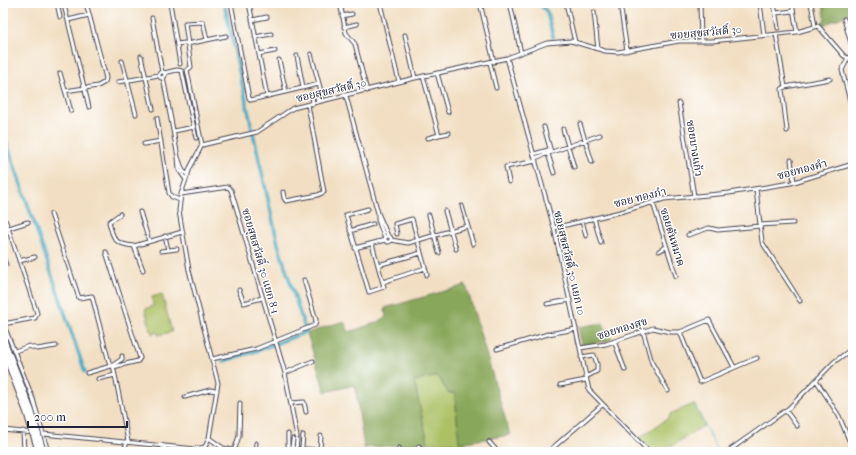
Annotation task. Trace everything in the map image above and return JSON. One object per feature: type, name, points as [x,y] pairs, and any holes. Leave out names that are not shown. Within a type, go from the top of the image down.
[{"type":"highway","points":[[3,339],[46,451]]},
{"type":"highway","points":[[3,349],[27,412],[39,452]]},
{"type":"street","points":[[57,3],[60,17]]},
{"type":"street","points":[[65,91],[102,85],[106,78],[86,3]]},
{"type":"street","points":[[170,3],[180,64]]},
{"type":"street","points":[[231,3],[249,98],[251,100],[319,84]]},
{"type":"street","points":[[250,3],[267,96]]},
{"type":"street","points":[[340,3],[347,37],[355,44],[367,91]]},
{"type":"street","points":[[380,3],[399,82]]},
{"type":"street","points":[[480,3],[494,62]]},
{"type":"street","points":[[510,3],[521,53]]},
{"type":"street","points":[[566,3],[574,42]]},
{"type":"street","points":[[620,3],[627,51]]},
{"type":"street","points":[[700,3],[701,41]]},
{"type":"street","points":[[760,3],[764,35]]},
{"type":"street","points":[[774,3],[778,28]]},
{"type":"street","points":[[792,3],[797,32]]},
{"type":"street","points":[[812,3],[815,26]]},
{"type":"street","points":[[66,9],[89,107]]},
{"type":"street","points":[[776,14],[793,11]]},
{"type":"street","points":[[594,12],[598,48]]},
{"type":"street","points":[[342,16],[352,14]]},
{"type":"street","points":[[68,20],[89,15]]},
{"type":"street","points":[[252,20],[267,17]]},
{"type":"street","points":[[152,18],[174,131],[179,170],[186,180]]},
{"type":"street","points":[[844,19],[853,50]]},
{"type":"street","points":[[3,430],[128,441],[195,451],[200,451],[205,447],[209,438],[218,391],[218,383],[189,270],[182,232],[181,194],[202,144],[187,70],[191,67],[184,24],[203,22],[207,40]]},
{"type":"street","points":[[344,27],[357,24]]},
{"type":"street","name":"ซอยสุขสวัสดิ์ 30","points":[[202,144],[257,132],[290,110],[423,76],[494,62],[547,43],[561,41],[574,42],[612,53],[679,42],[797,32],[815,26],[820,26],[844,56],[848,58]]},
{"type":"street","points":[[255,37],[271,34]]},
{"type":"street","points":[[774,34],[785,87],[782,89],[787,131]]},
{"type":"street","points":[[405,35],[415,78]]},
{"type":"street","points":[[177,44],[226,36]]},
{"type":"street","points":[[259,54],[274,51]]},
{"type":"street","points":[[310,54],[322,95]]},
{"type":"street","points":[[141,56],[153,109]]},
{"type":"street","points":[[297,56],[303,87]]},
{"type":"street","points":[[850,100],[842,70],[848,58],[853,57]]},
{"type":"street","name":"ซอยสุขสวัสดิ์ 30 แยก 10","points":[[507,58],[554,228],[586,379],[591,394],[649,452]]},
{"type":"street","points":[[279,60],[286,92]]},
{"type":"street","points":[[122,61],[136,114]]},
{"type":"street","points":[[490,63],[496,88]]},
{"type":"street","points":[[118,82],[159,75],[163,72],[178,70],[182,71],[196,138]]},
{"type":"street","points":[[60,73],[71,111]]},
{"type":"street","points":[[436,73],[448,112]]},
{"type":"street","points":[[159,75],[163,77]]},
{"type":"street","points":[[423,76],[439,135]]},
{"type":"street","points":[[785,87],[830,79]]},
{"type":"street","points":[[314,85],[315,90]]},
{"type":"street","points":[[310,86],[311,90]]},
{"type":"street","points":[[316,94],[318,102]]},
{"type":"street","points":[[312,95],[313,104]]},
{"type":"street","points":[[346,96],[378,213],[378,220],[389,242],[391,240],[405,243],[468,226]]},
{"type":"street","name":"ซอยบางแก้ว","points":[[679,103],[694,196]]},
{"type":"street","points":[[283,192],[286,201],[318,195],[324,192],[308,105]]},
{"type":"street","points":[[157,118],[169,193],[172,198],[180,200]]},
{"type":"street","points":[[580,124],[592,162]]},
{"type":"street","points":[[174,131],[194,127]]},
{"type":"street","points":[[544,127],[554,173]]},
{"type":"street","points":[[563,129],[574,167]]},
{"type":"street","points":[[428,138],[449,132]]},
{"type":"street","points":[[509,182],[506,167],[600,135]]},
{"type":"street","points":[[144,144],[161,141]]},
{"type":"street","points":[[178,157],[183,171],[188,176]]},
{"type":"street","points":[[791,160],[793,182]]},
{"type":"street","name":"ซอยทองคำ","points":[[756,189],[793,182],[853,164]]},
{"type":"street","name":"ซอยสุขสวัสดิ์ 30 แยก 8-1","points":[[181,194],[228,187],[231,190],[285,373],[291,403],[295,437],[294,448]]},
{"type":"street","points":[[756,189],[762,242],[800,301]]},
{"type":"street","name":"ซอย ทองภํา","points":[[554,228],[668,199],[756,189]]},
{"type":"street","name":"ซอยตันหมาด","points":[[653,203],[676,276]]},
{"type":"street","points":[[462,206],[472,244]]},
{"type":"street","points":[[368,209],[346,215],[369,292],[384,287],[372,244]]},
{"type":"street","points":[[445,211],[456,249]]},
{"type":"street","points":[[140,212],[149,241]]},
{"type":"street","points":[[51,214],[79,298],[92,296],[115,375],[128,441],[124,452]]},
{"type":"street","points":[[120,214],[109,222],[114,239],[119,244],[134,246],[182,232]]},
{"type":"street","points":[[429,215],[439,253]]},
{"type":"street","points":[[3,217],[8,228],[36,316],[3,323],[15,351],[43,433],[46,451],[60,450]]},
{"type":"street","points":[[594,218],[602,244]]},
{"type":"street","points":[[397,234],[395,224],[412,219],[427,276]]},
{"type":"street","points":[[582,221],[586,236]]},
{"type":"street","points":[[8,228],[28,222]]},
{"type":"street","points":[[688,235],[709,228],[718,230],[794,223]]},
{"type":"street","points":[[350,231],[373,224]]},
{"type":"street","points":[[165,236],[168,250]]},
{"type":"street","points":[[355,248],[372,244],[386,238]]},
{"type":"street","points":[[134,246],[143,270]]},
{"type":"street","points":[[659,251],[666,247]]},
{"type":"street","points":[[161,251],[177,249]]},
{"type":"street","points":[[88,372],[138,361],[140,358],[106,252]]},
{"type":"street","points":[[378,265],[421,253]]},
{"type":"street","points":[[3,256],[6,265],[3,268]]},
{"type":"street","points":[[19,261],[35,257]]},
{"type":"street","points":[[383,282],[425,268]]},
{"type":"street","points":[[212,359],[250,351],[276,343],[317,322],[304,280]]},
{"type":"street","points":[[239,290],[244,303],[262,298]]},
{"type":"street","points":[[547,304],[570,300]]},
{"type":"street","name":"ซอยทองสุข","points":[[580,348],[614,341],[653,328],[680,332],[709,320],[734,368]]},
{"type":"street","points":[[497,349],[548,334],[576,329]]},
{"type":"street","points":[[643,331],[652,363],[668,391]]},
{"type":"street","points":[[680,332],[700,382],[757,358]]},
{"type":"street","points":[[614,341],[625,370]]},
{"type":"street","points":[[3,345],[14,371],[35,432],[39,452]]},
{"type":"street","points":[[15,351],[29,346],[37,349],[56,346]]},
{"type":"street","points":[[727,452],[786,411],[816,380],[853,348]]},
{"type":"street","points":[[560,385],[586,379],[597,371],[598,364],[594,355],[582,357]]},
{"type":"street","points":[[112,366],[114,362],[122,360],[122,356]]},
{"type":"street","points":[[285,373],[313,361]]},
{"type":"street","points":[[98,380],[115,375]]},
{"type":"street","points":[[816,380],[839,416],[849,440]]},
{"type":"street","points":[[185,397],[207,391],[218,391]]},
{"type":"street","points":[[291,403],[304,402],[306,412]]},
{"type":"street","points":[[234,451],[239,436],[240,403]]},
{"type":"street","points":[[548,452],[602,405]]},
{"type":"street","points":[[786,411],[797,426]]},
{"type":"street","points":[[23,431],[24,452]]},
{"type":"street","points":[[288,434],[288,445],[294,448],[320,450],[326,452]]},
{"type":"street","points":[[302,448],[304,435]]},
{"type":"street","points":[[320,450],[321,436]]},
{"type":"street","points":[[209,438],[223,448],[243,452]]},
{"type":"street","points":[[489,442],[498,452]]},
{"type":"street","points":[[255,452],[256,443]]},
{"type":"street","points":[[162,452],[163,446]]},
{"type":"street","points":[[416,452],[419,446]]},
{"type":"street","points":[[398,452],[399,448]]},
{"type":"green space","points":[[823,3],[853,3],[853,12],[824,25],[821,23],[825,20]]},
{"type":"green space","points":[[466,285],[510,435],[459,443],[455,393],[448,393],[438,376],[414,381],[428,443],[364,448],[355,385],[325,392],[307,333],[344,321],[349,332],[378,322],[386,317],[385,308]]},
{"type":"green space","points":[[162,294],[172,332],[158,335],[157,332],[152,334],[145,309],[153,306],[152,297]]},
{"type":"green space","points":[[603,323],[606,331],[612,338],[608,341],[582,345],[578,327]]},
{"type":"green space","points":[[439,376],[448,393],[455,393],[459,442],[464,442],[474,452],[430,452],[432,446],[454,443],[428,443],[414,381]]},
{"type":"green space","points":[[694,404],[705,425],[662,452],[654,452],[639,438],[670,417],[670,414]]},
{"type":"waterway","points":[[224,3],[278,244],[306,332],[259,350],[224,361]]},
{"type":"waterway","points":[[539,3],[547,12],[553,37]]},
{"type":"waterway","points":[[3,132],[85,372]]},
{"type":"waterway","points":[[695,406],[718,452]]},
{"type":"tunnel","points":[[311,90],[312,95]]}]
